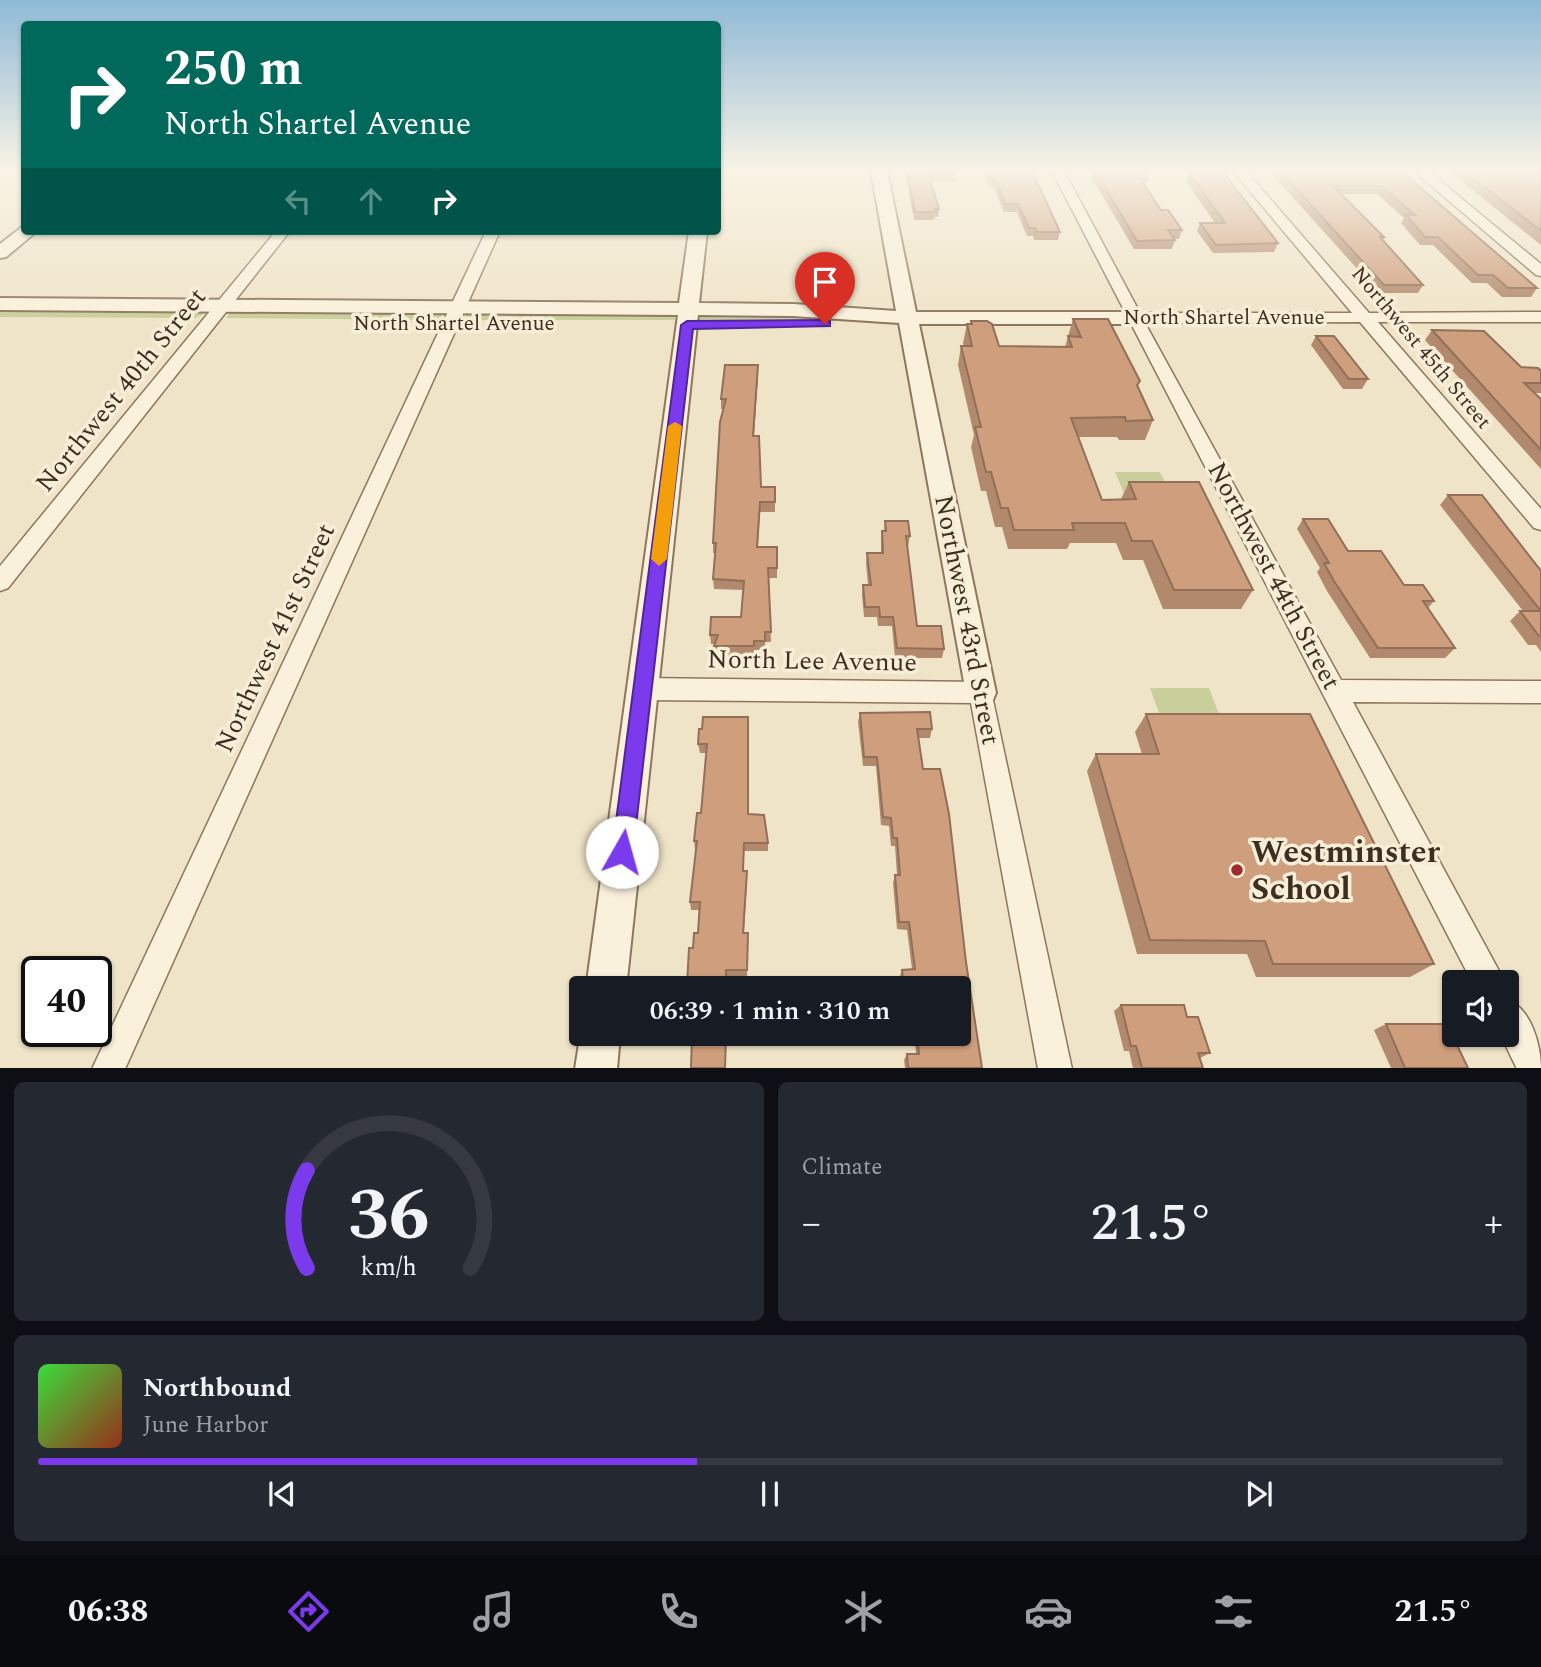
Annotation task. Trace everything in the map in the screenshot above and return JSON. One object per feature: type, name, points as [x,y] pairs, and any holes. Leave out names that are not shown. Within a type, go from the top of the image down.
[{"type":"street","name":"Northwest 43rd Street","points":[[889,221],[1055,1068]]},
{"type":"street","name":"Northwest 44th Street","points":[[1084,221],[1483,970]]},
{"type":"street","name":"Northwest 45th Street","points":[[1282,221],[1541,523]]},
{"type":"street","points":[[1480,221],[1541,272]]},
{"type":"street","points":[[0,253],[23,235]]},
{"type":"street","name":"Northwest 40th Street","points":[[0,582],[281,235]]},
{"type":"street","name":"Northwest 41st Street","points":[[108,1068],[492,235]]},
{"type":"street","points":[[608,976],[698,235]]},
{"type":"street","name":"North Shartel Avenue","points":[[0,304],[223,306],[455,316]]},
{"type":"street","name":"North Shartel Avenue","points":[[0,321],[210,322],[455,316],[688,317],[801,326],[908,318],[1541,317]]},
{"type":"street","name":"North Lee Avenue","points":[[642,689],[981,692]]},
{"type":"street","points":[[1336,691],[1541,692]]},
{"type":"street","points":[[1519,1038],[1534,1068]]},
{"type":"street","points":[[596,1068],[599,1046]]},
{"type":"green space","points":[[0,308],[205,311],[195,318],[0,317]]},
{"type":"green space","points":[[233,310],[444,311],[440,320],[226,318]]},
{"type":"green space","points":[[469,311],[675,313],[675,320],[465,320]]},
{"type":"green space","points":[[701,313],[797,313],[823,318],[797,321],[699,321]]},
{"type":"green space","points":[[1115,472],[1160,472],[1170,493],[1124,493]]},
{"type":"green space","points":[[1150,688],[1209,688],[1222,722],[1162,722]]},
{"type":"building","points":[[1026,221],[1055,221],[1060,232],[1036,232],[1035,228],[1029,228]]},
{"type":"building","points":[[1125,221],[1176,221],[1182,230],[1168,230],[1175,240],[1137,241]]},
{"type":"building","points":[[1223,221],[1261,221],[1278,243],[1216,245],[1200,223],[1225,223]]},
{"type":"building","points":[[1325,221],[1368,221],[1423,285],[1384,285]]},
{"type":"building","points":[[1411,221],[1459,221],[1537,288],[1508,288],[1493,275],[1478,275],[1438,237],[1425,237]]},
{"type":"building","points":[[1528,221],[1541,221],[1541,231]]},
{"type":"building","points":[[1073,319],[1108,319],[1140,381],[1137,385],[1153,420],[1126,421],[1125,417],[1071,418],[1102,500],[1136,499],[1129,482],[1199,482],[1253,590],[1174,590],[1152,541],[1132,541],[1125,523],[1072,523],[1074,530],[1014,530],[1008,508],[1001,508],[991,472],[986,472],[975,427],[981,427],[961,346],[972,346],[967,324],[972,324],[971,321],[987,321],[992,324],[999,346],[1072,347],[1068,336],[1081,337]]},
{"type":"building","points":[[1432,330],[1484,331],[1521,367],[1538,368],[1541,371],[1541,383],[1524,383],[1541,399],[1541,450]]},
{"type":"building","points":[[1316,336],[1334,336],[1368,379],[1349,379]]},
{"type":"building","points":[[725,365],[758,365],[753,436],[759,436],[761,487],[775,487],[775,502],[760,502],[757,547],[777,547],[777,568],[768,568],[771,632],[765,632],[765,641],[754,641],[754,646],[714,646],[718,635],[710,635],[711,617],[741,617],[744,581],[713,579],[720,422],[726,399],[721,399]]},
{"type":"building","points":[[1448,495],[1482,495],[1541,571],[1541,611]]},
{"type":"building","points":[[1303,519],[1328,519],[1348,551],[1381,551],[1404,585],[1423,585],[1434,601],[1423,601],[1455,648],[1378,648],[1334,581],[1324,563],[1329,563]]},
{"type":"building","points":[[885,521],[908,521],[910,536],[906,536],[917,626],[941,626],[944,649],[897,648],[893,617],[880,617],[879,607],[865,607],[863,585],[871,585],[867,553],[883,553],[882,531],[886,531]]},
{"type":"building","points":[[1520,611],[1541,611],[1541,636],[1539,636]]},
{"type":"building","points":[[930,712],[932,729],[917,729],[923,769],[940,769],[949,814],[968,976],[903,976],[902,970],[915,969],[909,922],[899,922],[895,875],[900,875],[897,838],[893,838],[891,818],[883,817],[877,757],[864,757],[860,713]]},
{"type":"building","name":"Westminster School","points":[[1146,714],[1310,714],[1434,964],[1273,964],[1265,941],[1150,940],[1096,754],[1159,754]]},
{"type":"building","points":[[703,717],[748,717],[748,814],[764,815],[768,843],[744,843],[743,871],[747,871],[743,933],[748,933],[747,970],[726,970],[726,976],[687,976],[689,948],[693,948],[694,933],[698,933],[700,902],[690,902],[697,841],[694,841],[697,813],[701,813],[707,744],[698,744],[699,729],[702,729]]},
{"type":"building","points":[[971,995],[982,1068],[908,1068],[907,1054],[919,1054],[918,1046],[971,1046]]},
{"type":"building","points":[[1121,1005],[1184,1005],[1187,1017],[1198,1017],[1210,1053],[1198,1053],[1203,1068],[1142,1068],[1136,1046],[1131,1046]]},
{"type":"building","points":[[1386,1024],[1442,1024],[1442,1047],[1458,1047],[1468,1068],[1405,1068]]},
{"type":"building","points":[[692,1046],[726,1046],[725,1068],[691,1068]]},
{"type":"slow traffic","points":[[659,559],[675,426]]},
{"type":"place","name":"Westminster School","points":[[1237,870]]},
{"type":"route","points":[[622,852],[687,325],[825,324]]}]
